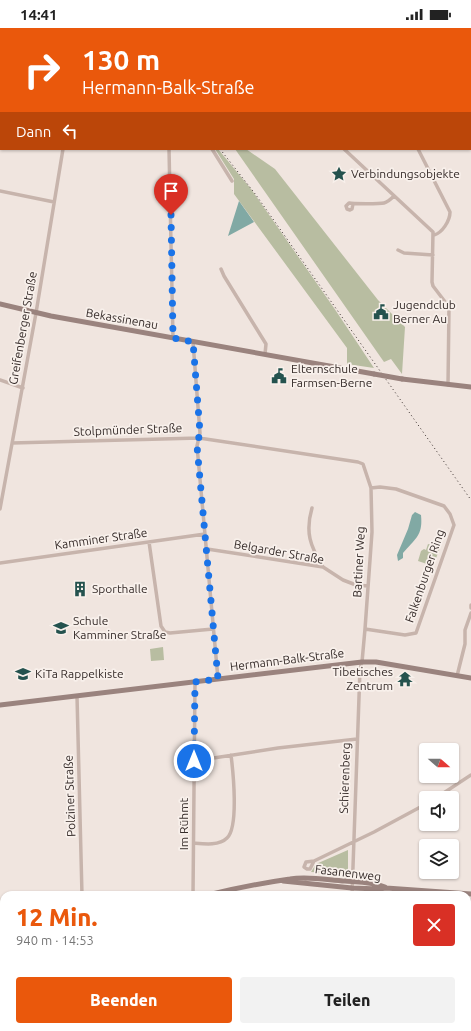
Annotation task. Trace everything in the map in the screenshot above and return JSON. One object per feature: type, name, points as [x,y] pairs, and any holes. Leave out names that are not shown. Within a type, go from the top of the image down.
[{"type":"street","name":"Greifenberger Straße","points":[[0,509],[23,388],[63,150]]},
{"type":"street","points":[[169,150],[173,338]]},
{"type":"street","points":[[213,150],[232,181]]},
{"type":"street","points":[[345,150],[433,232],[432,282],[433,286],[449,307],[448,385]]},
{"type":"street","points":[[419,150],[450,212],[448,222],[439,233],[434,235]]},
{"type":"street","points":[[0,191],[54,202]]},
{"type":"street","points":[[353,204],[382,204],[394,196]]},
{"type":"street","points":[[398,250],[404,253],[433,255]]},
{"type":"street","points":[[221,269],[266,344],[265,354]]},
{"type":"street","name":"Bekassinenau","points":[[0,304],[36,313],[193,342],[402,379],[471,388]]},
{"type":"street","points":[[193,342],[200,432],[197,446],[218,679]]},
{"type":"street","points":[[0,380],[23,388]]},
{"type":"street","name":"Stolpmünder Straße","points":[[12,443],[199,438],[358,462],[362,464]]},
{"type":"street","name":"Bartiner Weg","points":[[362,464],[371,488],[372,532],[366,629],[362,662]]},
{"type":"street","name":"Falkenburger Ring","points":[[366,629],[405,635],[416,633],[454,525],[450,514],[444,506],[396,489],[380,487],[371,488]]},
{"type":"street","points":[[312,508],[308,520],[309,535],[313,548],[323,567]]},
{"type":"street","name":"Kamminer Straße","points":[[0,563],[205,534]]},
{"type":"street","points":[[149,542],[161,626],[165,632],[170,633],[213,629]]},
{"type":"street","name":"Belgarder Straße","points":[[207,549],[323,567],[343,580],[356,585],[368,586]]},
{"type":"street","points":[[457,676],[465,644],[465,630],[471,613]]},
{"type":"street","name":"Hermann-Balk-Straße","points":[[0,705],[362,662],[376,662],[471,678]]},
{"type":"street","name":"Schierenberg","points":[[352,888],[360,669],[362,662]]},
{"type":"street","name":"Im Rühmt","points":[[193,891],[195,682]]},
{"type":"street","name":"Polziner Straße","points":[[77,696],[82,891]]},
{"type":"street","points":[[194,761],[357,739]]},
{"type":"street","points":[[194,843],[210,844],[224,840],[229,836],[233,827],[234,780],[231,755]]},
{"type":"street","points":[[447,791],[471,775]]},
{"type":"street","points":[[314,861],[374,832],[419,808]]},
{"type":"street","points":[[224,891],[251,884],[284,881],[307,881]]},
{"type":"street","name":"Fasanenweg","points":[[307,881],[352,882],[373,884],[386,888]]},
{"type":"street","name":"Fasanenweg","points":[[307,881],[352,888],[386,888],[428,891]]},
{"type":"green space","points":[[216,150],[219,150],[251,189],[374,368],[347,364],[347,348],[234,194],[234,179]]},
{"type":"green space","points":[[236,150],[247,150],[275,169],[378,300],[405,327],[402,374],[391,359],[384,362]]},
{"type":"green space","points":[[428,544],[440,548],[433,566],[418,561],[421,551],[424,549],[426,550]]},
{"type":"green space","points":[[163,647],[164,660],[151,661],[150,649]]},
{"type":"green space","points":[[348,850],[348,874],[311,872],[316,864]]},
{"type":"water","points":[[239,201],[254,222],[228,236]]},
{"type":"water","points":[[415,512],[421,515],[420,532],[403,553],[403,558],[398,561],[397,555],[412,515]]},
{"type":"railway","points":[[221,150],[256,195],[471,500]]},
{"type":"place","name":"Verbindungsobjekte","points":[[339,174]]},
{"type":"place","name":"Jugendclub Berner Au","points":[[381,312]]},
{"type":"place","name":"Elternschule Farmsen-Berne","points":[[279,376]]},
{"type":"place","name":"Sporthalle","points":[[80,589]]},
{"type":"place","name":"Schule Kamminer Straße","points":[[61,628]]},
{"type":"place","name":"KiTa Rappelkiste","points":[[23,674]]},
{"type":"place","name":"Tibetisches Zentrum","points":[[405,679]]},
{"type":"route","points":[[171,215],[173,338],[193,342],[200,432],[197,446],[218,679],[195,682],[194,761]]}]
